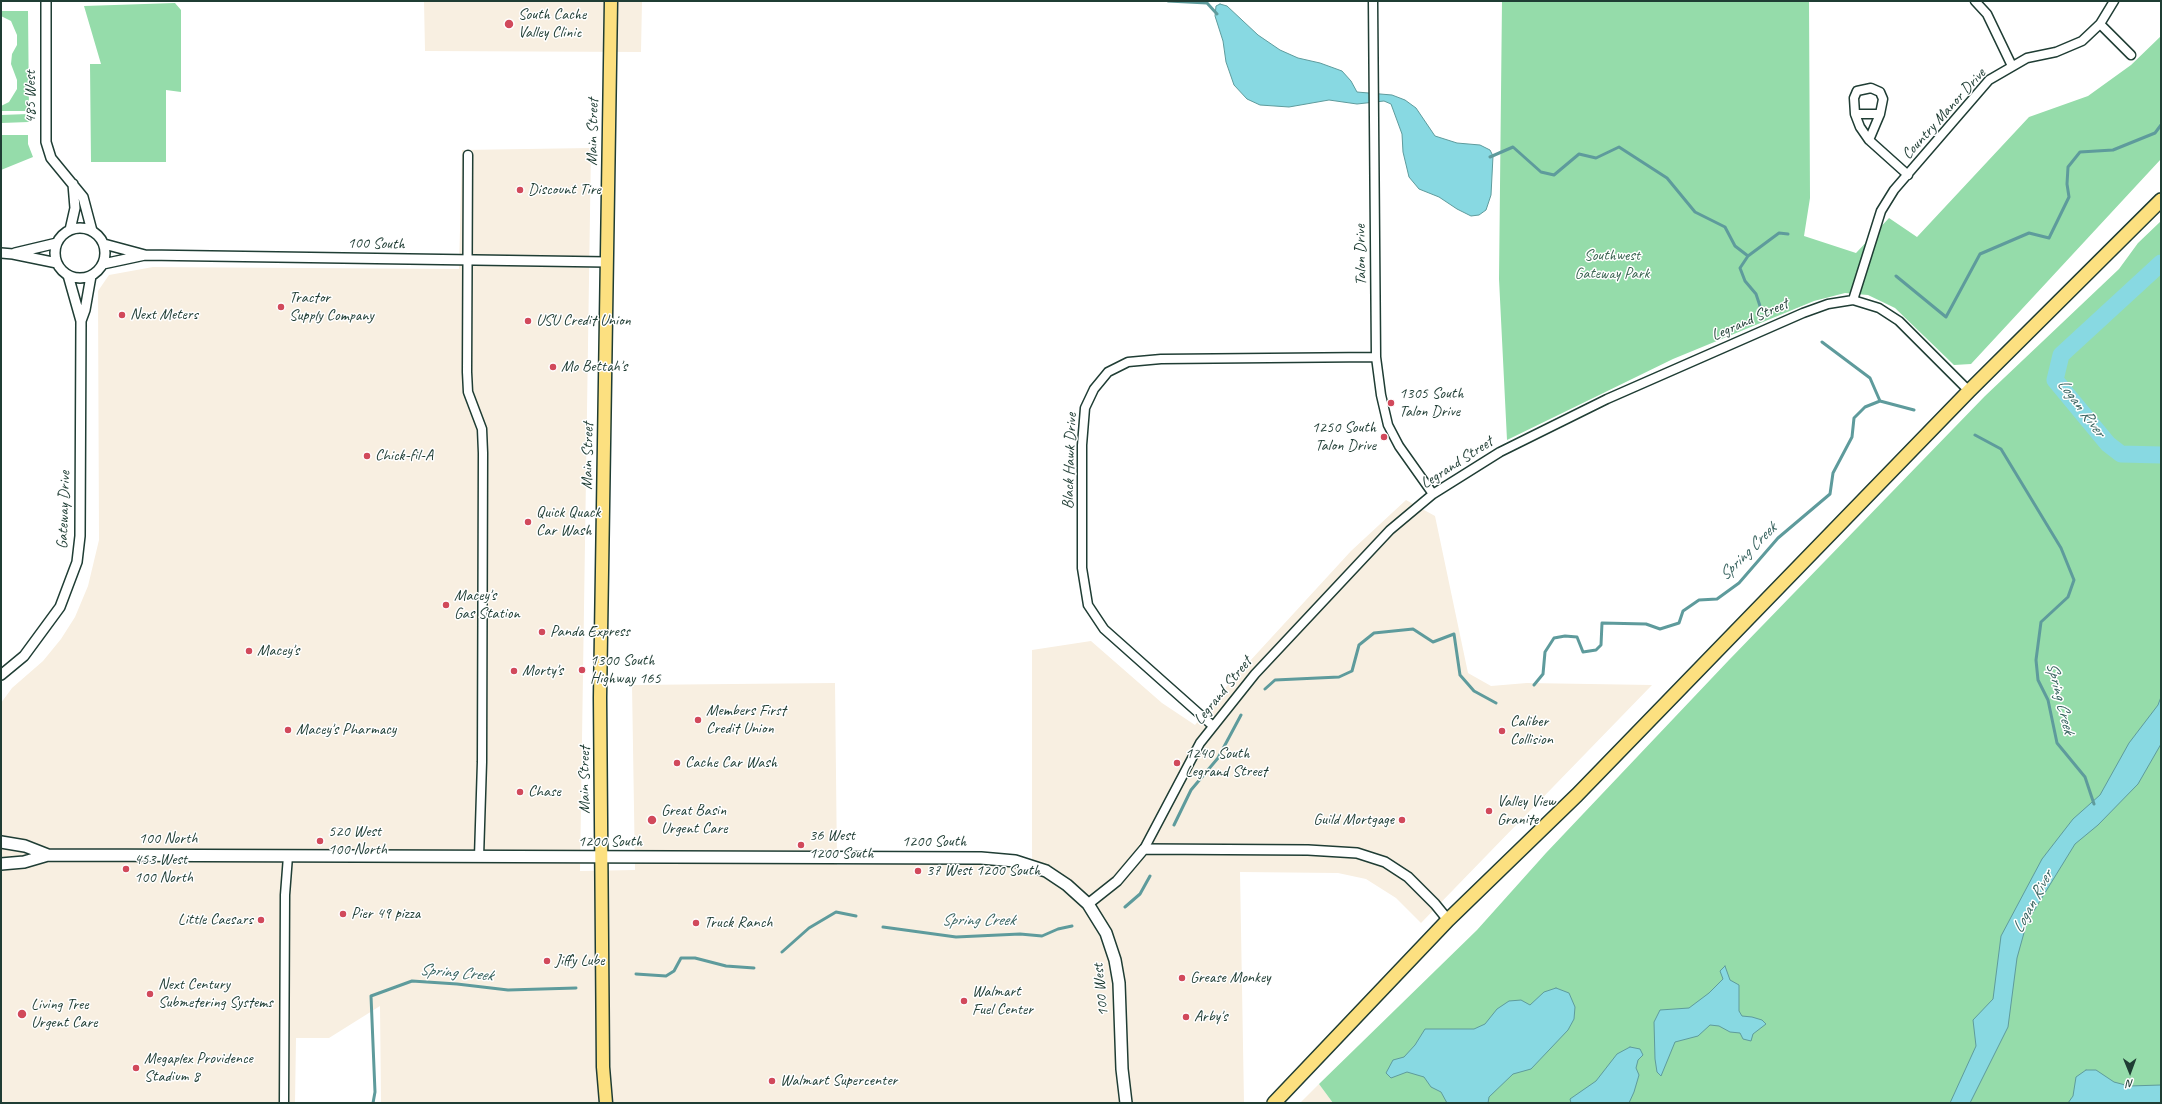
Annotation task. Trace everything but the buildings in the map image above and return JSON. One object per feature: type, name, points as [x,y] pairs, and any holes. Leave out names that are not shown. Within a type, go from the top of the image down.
[{"type":"highway","points":[[1274,1103],[1448,920],[1576,795],[1969,391],[2161,200]]},
{"type":"main road","name":"Main Street","points":[[606,1103],[601,858],[600,697],[611,1]]},
{"type":"main road","name":"100 North","points":[[1,842],[25,846],[48,855]]},
{"type":"main road","name":"100 North","points":[[1,864],[24,862],[48,855],[288,856]]},
{"type":"main road","name":"1200 South","points":[[288,856],[981,858]]},
{"type":"main road","name":"100 West","points":[[981,858],[1015,861],[1046,871],[1067,885],[1088,904],[1106,932],[1115,960],[1120,983],[1122,1069],[1126,1103]]},
{"type":"street","name":"485 West","points":[[46,1],[46,142],[51,158],[83,197],[92,231]]},
{"type":"street","name":"Talon Drive","points":[[1373,1],[1376,357],[1381,395],[1388,425],[1399,446],[1433,494]]},
{"type":"street","points":[[1975,1],[1987,14],[2012,66]]},
{"type":"street","name":"Country Manor Drive","points":[[1854,300],[1874,227],[1881,211],[1894,190],[1989,80],[2027,58],[2056,52],[2082,41],[2100,24],[2114,1]]},
{"type":"street","points":[[2100,24],[2131,55]]},
{"type":"street","points":[[1870,140],[1880,114],[1883,99],[1880,92],[1871,88],[1857,90],[1854,98],[1855,114],[1860,127],[1870,140],[1908,175]]},
{"type":"street","points":[[1855,114],[1880,114]]},
{"type":"street","points":[[468,155],[468,392],[482,429],[483,453],[482,762],[479,857]]},
{"type":"street","points":[[13,254],[57,243],[70,230],[75,208],[73,184]]},
{"type":"street","points":[[1,253],[57,263],[68,275],[76,278],[91,276],[103,264],[105,251],[104,244],[92,231],[85,229],[70,230]]},
{"type":"street","points":[[57,243],[57,263]]},
{"type":"street","name":"100 South","points":[[104,244],[145,255]]},
{"type":"street","name":"100 South","points":[[103,264],[145,255],[607,262]]},
{"type":"street","name":"Gateway Drive","points":[[1,675],[24,656],[60,607],[77,562],[80,536],[80,321],[68,275]]},
{"type":"street","name":"Gateway Drive","points":[[80,321],[85,310],[91,276]]},
{"type":"street","name":"Legrand Street","points":[[1088,904],[1117,881],[1144,849],[1200,743],[1254,674],[1390,530],[1433,494],[1500,452],[1607,399],[1803,312],[1828,304],[1854,300],[1879,308],[1899,321],[1969,391]]},
{"type":"street","name":"Black Hawk Drive","points":[[1213,726],[1104,629],[1088,605],[1082,568],[1082,445],[1085,408],[1094,389],[1108,372],[1128,362],[1161,359],[1376,357]]},
{"type":"street","points":[[1144,849],[1308,850],[1357,853],[1385,862],[1408,877],[1435,904],[1448,920]]},
{"type":"street","points":[[284,1103],[285,895],[288,856]]},
{"type":"shaded area","points":[[424,1],[642,1],[641,52],[425,51]]},
{"type":"shaded area","points":[[591,148],[580,871],[635,870],[632,685],[835,683],[837,865],[1032,861],[1032,650],[1091,641],[1162,703],[1195,725],[1215,699],[1351,551],[1406,500],[1435,516],[1468,673],[1491,686],[1527,683],[1652,685],[1421,923],[1396,898],[1366,879],[1338,873],[1240,872],[1244,1103],[381,1103],[380,1006],[329,1038],[296,1038],[295,1103],[1,1103],[1,703],[12,688],[43,661],[61,639],[75,617],[88,586],[99,540],[98,291],[109,275],[153,267],[459,269],[462,150]]},
{"type":"shaded area","points":[[1319,1084],[1333,1103],[1300,1103]]},
{"type":"green space","name":"Southwest Gateway Park","points":[[1502,1],[1809,1],[1810,198],[1804,236],[1856,253],[1889,218],[1917,237],[2029,117],[2088,96],[2131,65],[2161,36],[2161,159],[1971,364],[1954,365],[1895,308],[1868,295],[1845,293],[1814,301],[1673,359],[1507,440],[1499,279]]},
{"type":"green space","points":[[175,3],[181,10],[181,92],[166,90],[166,162],[91,162],[90,64],[101,64],[84,6]]},
{"type":"green space","points":[[1,11],[28,11],[29,111],[1,111],[1,106],[9,102],[17,89],[17,80],[11,64],[12,54],[17,45],[17,35],[11,21],[1,16]]},
{"type":"green space","points":[[28,114],[29,122],[1,123],[1,115]]},
{"type":"green space","points":[[1,135],[28,135],[28,144],[33,157],[1,170]]},
{"type":"green space","points":[[2161,221],[2161,1103],[1333,1103],[1319,1084],[1477,930],[1546,853],[1729,660],[1985,396],[2119,269],[2138,243]]},
{"type":"water","points":[[1220,4],[1227,6],[1258,35],[1280,50],[1298,58],[1320,63],[1342,71],[1351,81],[1357,92],[1392,95],[1405,100],[1416,108],[1435,136],[1457,143],[1480,145],[1490,150],[1493,156],[1491,195],[1486,210],[1479,215],[1471,216],[1439,197],[1419,189],[1409,177],[1403,152],[1402,134],[1391,104],[1384,101],[1357,104],[1329,100],[1289,107],[1260,105],[1247,99],[1234,85],[1226,62],[1223,41],[1215,16],[1216,6]]},
{"type":"water","points":[[2161,697],[2161,744],[2138,784],[2098,825],[2075,844],[2027,922],[2017,958],[2008,1027],[1970,1103],[1950,1103],[1976,1046],[1973,1020],[1993,999],[2001,936],[2042,859],[2073,819],[2100,795],[2129,743],[2158,705]]},
{"type":"water","points":[[1725,966],[1730,980],[1739,985],[1739,1011],[1742,1016],[1762,1020],[1766,1024],[1753,1034],[1751,1041],[1743,1039],[1740,1033],[1730,1032],[1719,1026],[1710,1025],[1698,1036],[1675,1042],[1661,1076],[1657,1072],[1655,1059],[1654,1022],[1660,1010],[1689,1008],[1709,993],[1723,979],[1720,971]]},
{"type":"water","points":[[1556,988],[1569,993],[1575,1007],[1574,1019],[1568,1030],[1531,1069],[1513,1074],[1489,1097],[1488,1103],[1447,1103],[1441,1092],[1431,1087],[1424,1077],[1407,1072],[1391,1078],[1386,1073],[1393,1060],[1404,1057],[1415,1045],[1425,1029],[1474,1029],[1485,1024],[1497,1009],[1509,1001],[1521,1000],[1530,1005],[1544,992]]},
{"type":"water","points":[[1630,1047],[1640,1049],[1643,1055],[1638,1060],[1636,1068],[1639,1075],[1629,1103],[1571,1103],[1570,1099],[1596,1081],[1617,1054]]},
{"type":"water","points":[[2086,1070],[2096,1070],[2114,1082],[2129,1086],[2161,1085],[2161,1103],[2068,1103],[2073,1096],[2076,1077]]},
{"type":"waterway","points":[[1168,1],[1207,3],[1217,14]]},
{"type":"waterway","points":[[1896,276],[1946,317],[1980,254],[2029,233],[2049,238],[2069,197],[2067,184],[2068,167],[2080,152],[2113,150],[2155,133],[2161,125]]},
{"type":"waterway","points":[[1490,157],[1513,147],[1541,172],[1554,175],[1579,154],[1596,158],[1619,147],[1667,178],[1695,212],[1725,227],[1735,246],[1748,256],[1740,268],[1745,281],[1756,294],[1761,309]]},
{"type":"waterway","points":[[1748,256],[1779,233],[1788,234]]},
{"type":"waterway","name":"Logan River","points":[[2161,263],[2061,355],[2055,380],[2108,444],[2121,454],[2161,455]]},
{"type":"waterway","points":[[1822,342],[1870,378],[1880,401]]},
{"type":"waterway","name":"Spring Creek","points":[[1534,685],[1543,674],[1545,652],[1554,638],[1565,636],[1577,637],[1583,652],[1596,650],[1601,645],[1602,623],[1646,624],[1660,629],[1679,623],[1683,611],[1699,600],[1717,599],[1739,583],[1778,538],[1830,494],[1833,473],[1852,437],[1854,418],[1865,407],[1880,401],[1914,410]]},
{"type":"waterway","name":"Spring Creek","points":[[1975,435],[2001,449],[2061,548],[2074,580],[2068,597],[2041,622],[2036,660],[2038,680],[2048,700],[2057,743],[2085,777],[2094,804]]},
{"type":"waterway","name":"Spring Creek","points":[[1265,689],[1275,680],[1339,677],[1352,671],[1359,645],[1374,633],[1413,629],[1433,642],[1454,634],[1460,675],[1474,691],[1496,703]]},
{"type":"waterway","name":"Spring Creek","points":[[1174,825],[1191,790],[1218,758],[1241,715]]},
{"type":"waterway","name":"Spring Creek","points":[[1125,907],[1140,894],[1150,876]]},
{"type":"waterway","name":"Spring Creek","points":[[782,952],[809,928],[836,912],[856,916]]},
{"type":"waterway","name":"Spring Creek","points":[[883,927],[956,937],[1020,934],[1042,936],[1058,929],[1072,926]]},
{"type":"waterway","name":"Spring Creek","points":[[636,974],[666,976],[674,971],[681,958],[695,958],[726,966],[754,968]]},
{"type":"waterway","name":"Spring Creek","points":[[373,1103],[375,1092],[371,996],[412,981],[457,984],[508,990],[576,988]]},
{"type":"place","name":"South Cache Valley Clinic","points":[[509,24]]},
{"type":"place","name":"Discount Tire","points":[[520,190]]},
{"type":"place","name":"Tractor Supply Company","points":[[281,307]]},
{"type":"place","name":"Next Meters","points":[[122,315]]},
{"type":"place","name":"USU Credit Union","points":[[528,321]]},
{"type":"place","name":"Mo Bettah's","points":[[553,367]]},
{"type":"place","name":"1305 South Talon Drive","points":[[1391,403]]},
{"type":"place","name":"1250 South Talon Drive","points":[[1384,437]]},
{"type":"place","name":"Chick-fil-A","points":[[367,456]]},
{"type":"place","name":"Quick Quack Car Wash","points":[[528,522]]},
{"type":"place","name":"Macey's Gas Station","points":[[446,605]]},
{"type":"place","name":"Panda Express","points":[[542,632]]},
{"type":"place","name":"Macey's","points":[[249,651]]},
{"type":"place","name":"1300 South Highway 165","points":[[582,670]]},
{"type":"place","name":"Morty's","points":[[514,671]]},
{"type":"place","name":"Members First Credit Union","points":[[698,720]]},
{"type":"place","name":"Macey's Pharmacy","points":[[288,730]]},
{"type":"place","name":"Caliber Collision","points":[[1502,731]]},
{"type":"place","name":"Cache Car Wash","points":[[677,763]]},
{"type":"place","name":"1240 South Legrand Street","points":[[1177,763]]},
{"type":"place","name":"Chase","points":[[520,792]]},
{"type":"place","name":"Valley View Granite","points":[[1489,811]]},
{"type":"place","name":"Great Basin Urgent Care","points":[[652,820]]},
{"type":"place","name":"Guild Mortgage","points":[[1402,820]]},
{"type":"place","name":"520 West 100 North","points":[[320,841]]},
{"type":"place","name":"36 West 1200 South","points":[[801,845]]},
{"type":"place","name":"453 West 100 North","points":[[126,869]]},
{"type":"place","name":"37 West 1200 South","points":[[918,871]]},
{"type":"place","name":"Pier 49 pizza","points":[[343,914]]},
{"type":"place","name":"Little Caesars","points":[[261,920]]},
{"type":"place","name":"Truck Ranch","points":[[696,923]]},
{"type":"place","name":"Jiffy Lube","points":[[547,961]]},
{"type":"place","name":"Grease Monkey","points":[[1182,978]]},
{"type":"place","name":"Next Century Submetering Systems","points":[[150,994]]},
{"type":"place","name":"Walmart Fuel Center","points":[[964,1001]]},
{"type":"place","name":"Living Tree Urgent Care","points":[[22,1014]]},
{"type":"place","name":"Arby's","points":[[1186,1017]]},
{"type":"place","name":"Megaplex Providence Stadium 8","points":[[136,1068]]},
{"type":"place","name":"Walmart Supercenter","points":[[772,1081]]}]
